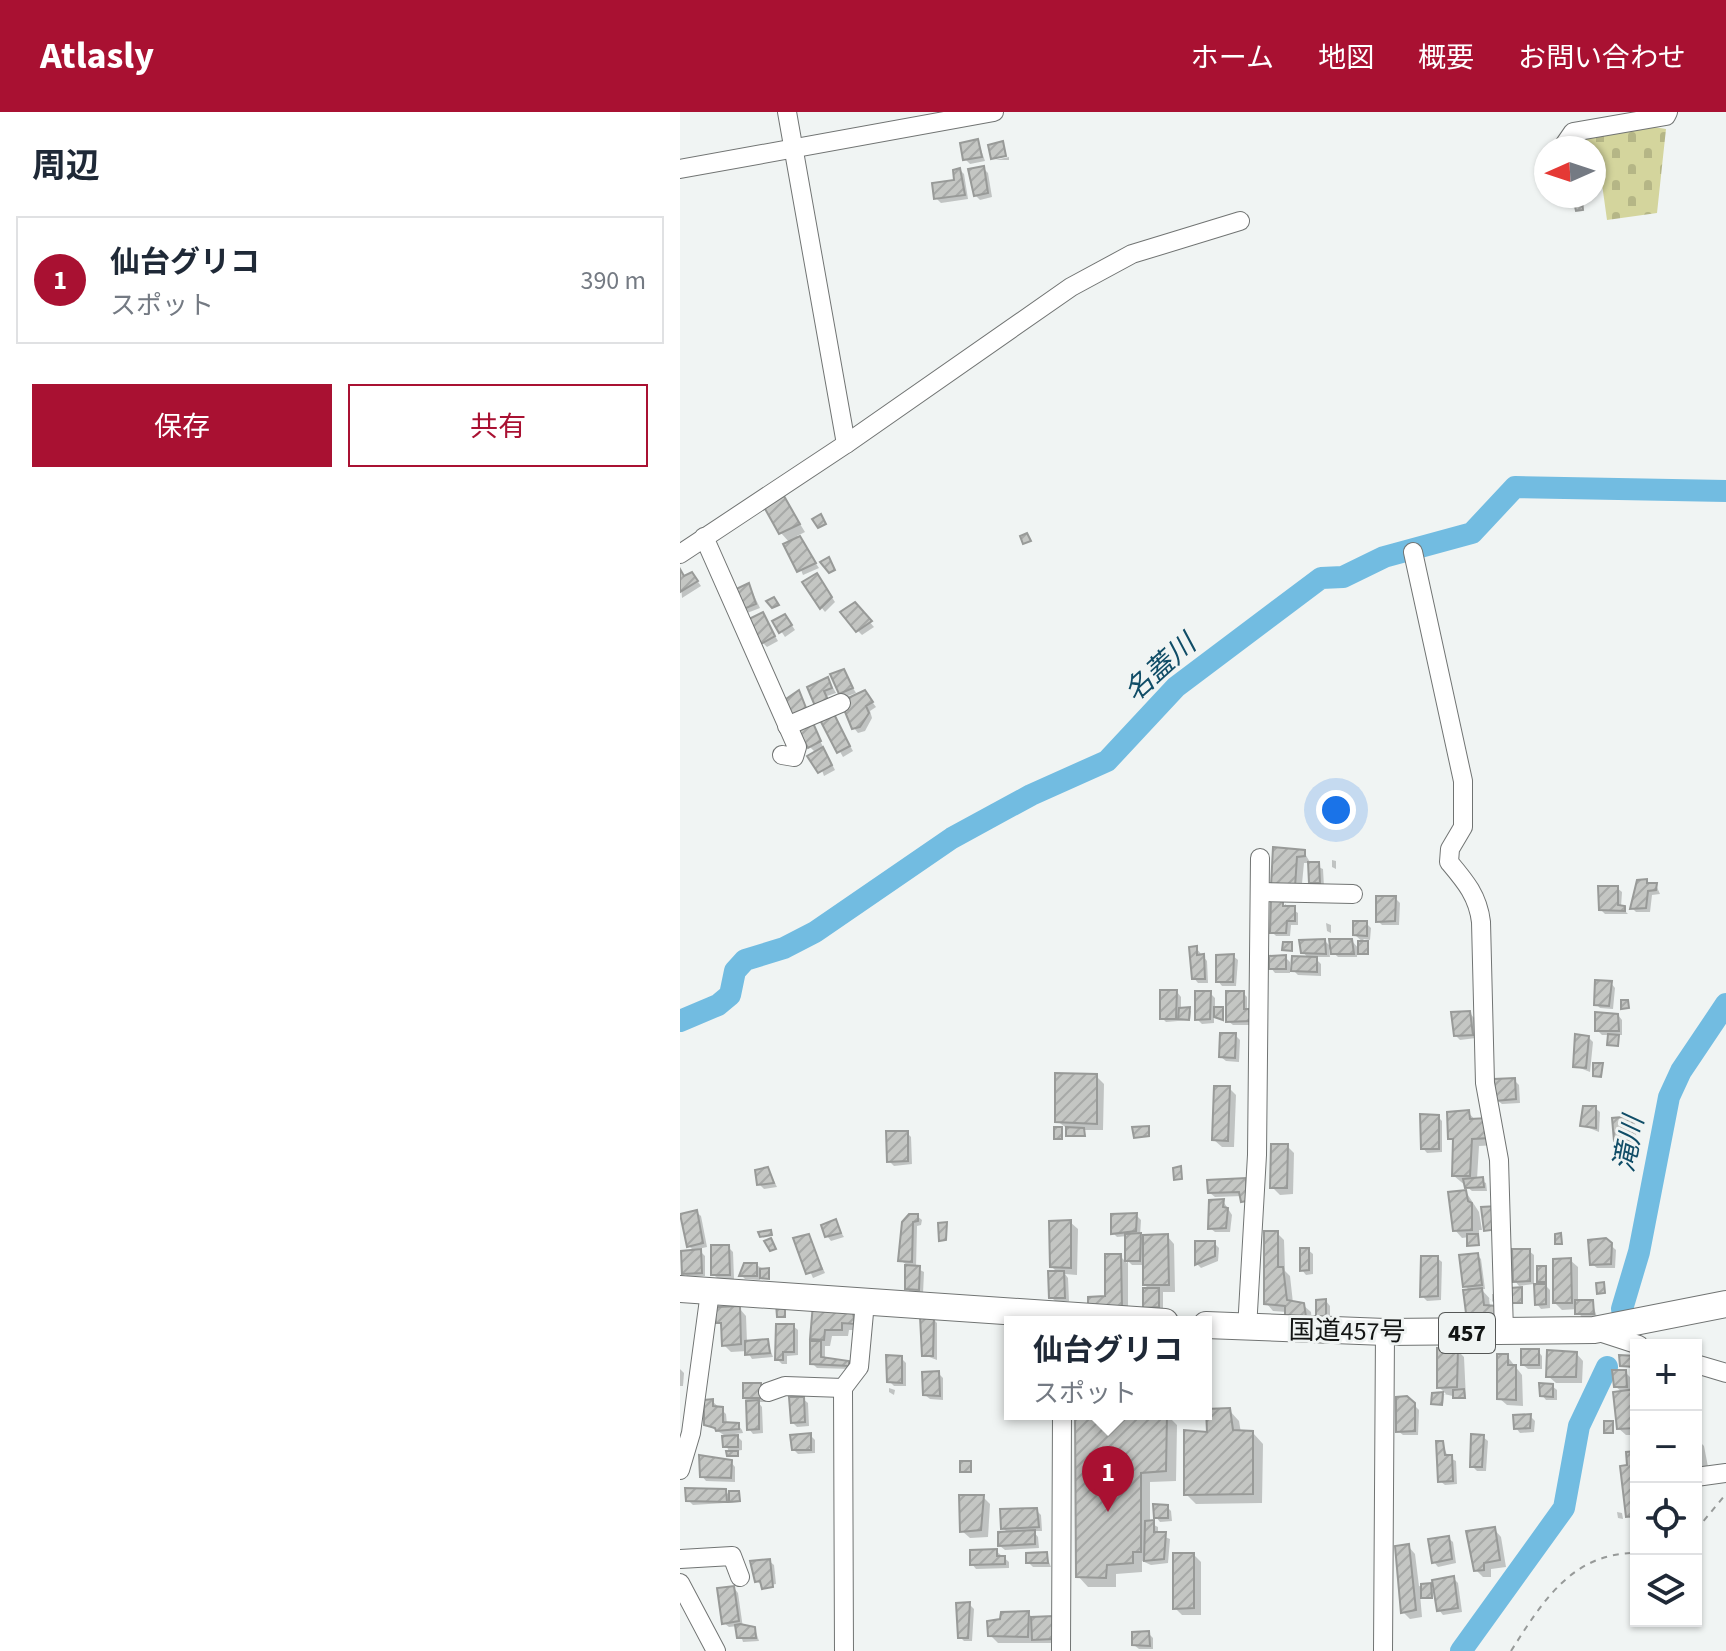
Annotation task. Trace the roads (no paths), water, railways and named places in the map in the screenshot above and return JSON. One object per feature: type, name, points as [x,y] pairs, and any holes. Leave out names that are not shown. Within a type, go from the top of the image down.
[{"type":"highway","points":[[680,1289],[1037,1316]]},
{"type":"highway","name":"国道457号","points":[[1212,1326],[1385,1332],[1594,1330],[1726,1304]]},
{"type":"street","points":[[787,112],[846,444]]},
{"type":"street","points":[[680,169],[794,151],[994,112]]},
{"type":"street","points":[[1570,136],[1573,132],[1666,116],[1668,112]]},
{"type":"street","points":[[680,554],[846,444],[1071,287],[1132,254],[1240,221]]},
{"type":"street","points":[[704,537],[797,747],[794,757],[782,755]]},
{"type":"street","points":[[1413,552],[1463,781],[1463,827],[1450,849],[1449,862],[1470,888],[1480,913],[1485,1083],[1499,1160],[1503,1227],[1504,1332]]},
{"type":"street","points":[[787,726],[841,703]]},
{"type":"street","points":[[1247,1329],[1257,1155],[1260,858]]},
{"type":"street","points":[[1261,892],[1353,894]]},
{"type":"street","points":[[680,1470],[691,1433],[710,1292]]},
{"type":"street","points":[[844,1651],[843,1388],[859,1367],[865,1302]]},
{"type":"street","points":[[1594,1330],[1630,1342]]},
{"type":"street","points":[[1383,1651],[1385,1332]]},
{"type":"street","points":[[1702,1366],[1726,1373]]},
{"type":"street","points":[[768,1392],[785,1386],[843,1388]]},
{"type":"street","points":[[1061,1651],[1062,1420]]},
{"type":"street","points":[[1702,1476],[1726,1473]]},
{"type":"street","points":[[680,1559],[732,1556],[740,1577]]},
{"type":"street","points":[[680,1583],[716,1651]]},
{"type":"waterway","name":"名蓋川","points":[[680,1021],[718,1005],[730,995],[735,971],[745,960],[784,948],[815,932],[952,838],[1031,795],[1107,761],[1176,687],[1321,578],[1343,577],[1384,557],[1472,533],[1515,487],[1726,491]]},
{"type":"waterway","name":"滝川","points":[[1622,1309],[1639,1252],[1669,1097],[1681,1071],[1726,1004]]},
{"type":"waterway","name":"滝川","points":[[1461,1651],[1564,1508],[1579,1426],[1607,1367]]},
{"type":"place","name":"仙台グリコ","points":[[1108,1512]]}]
